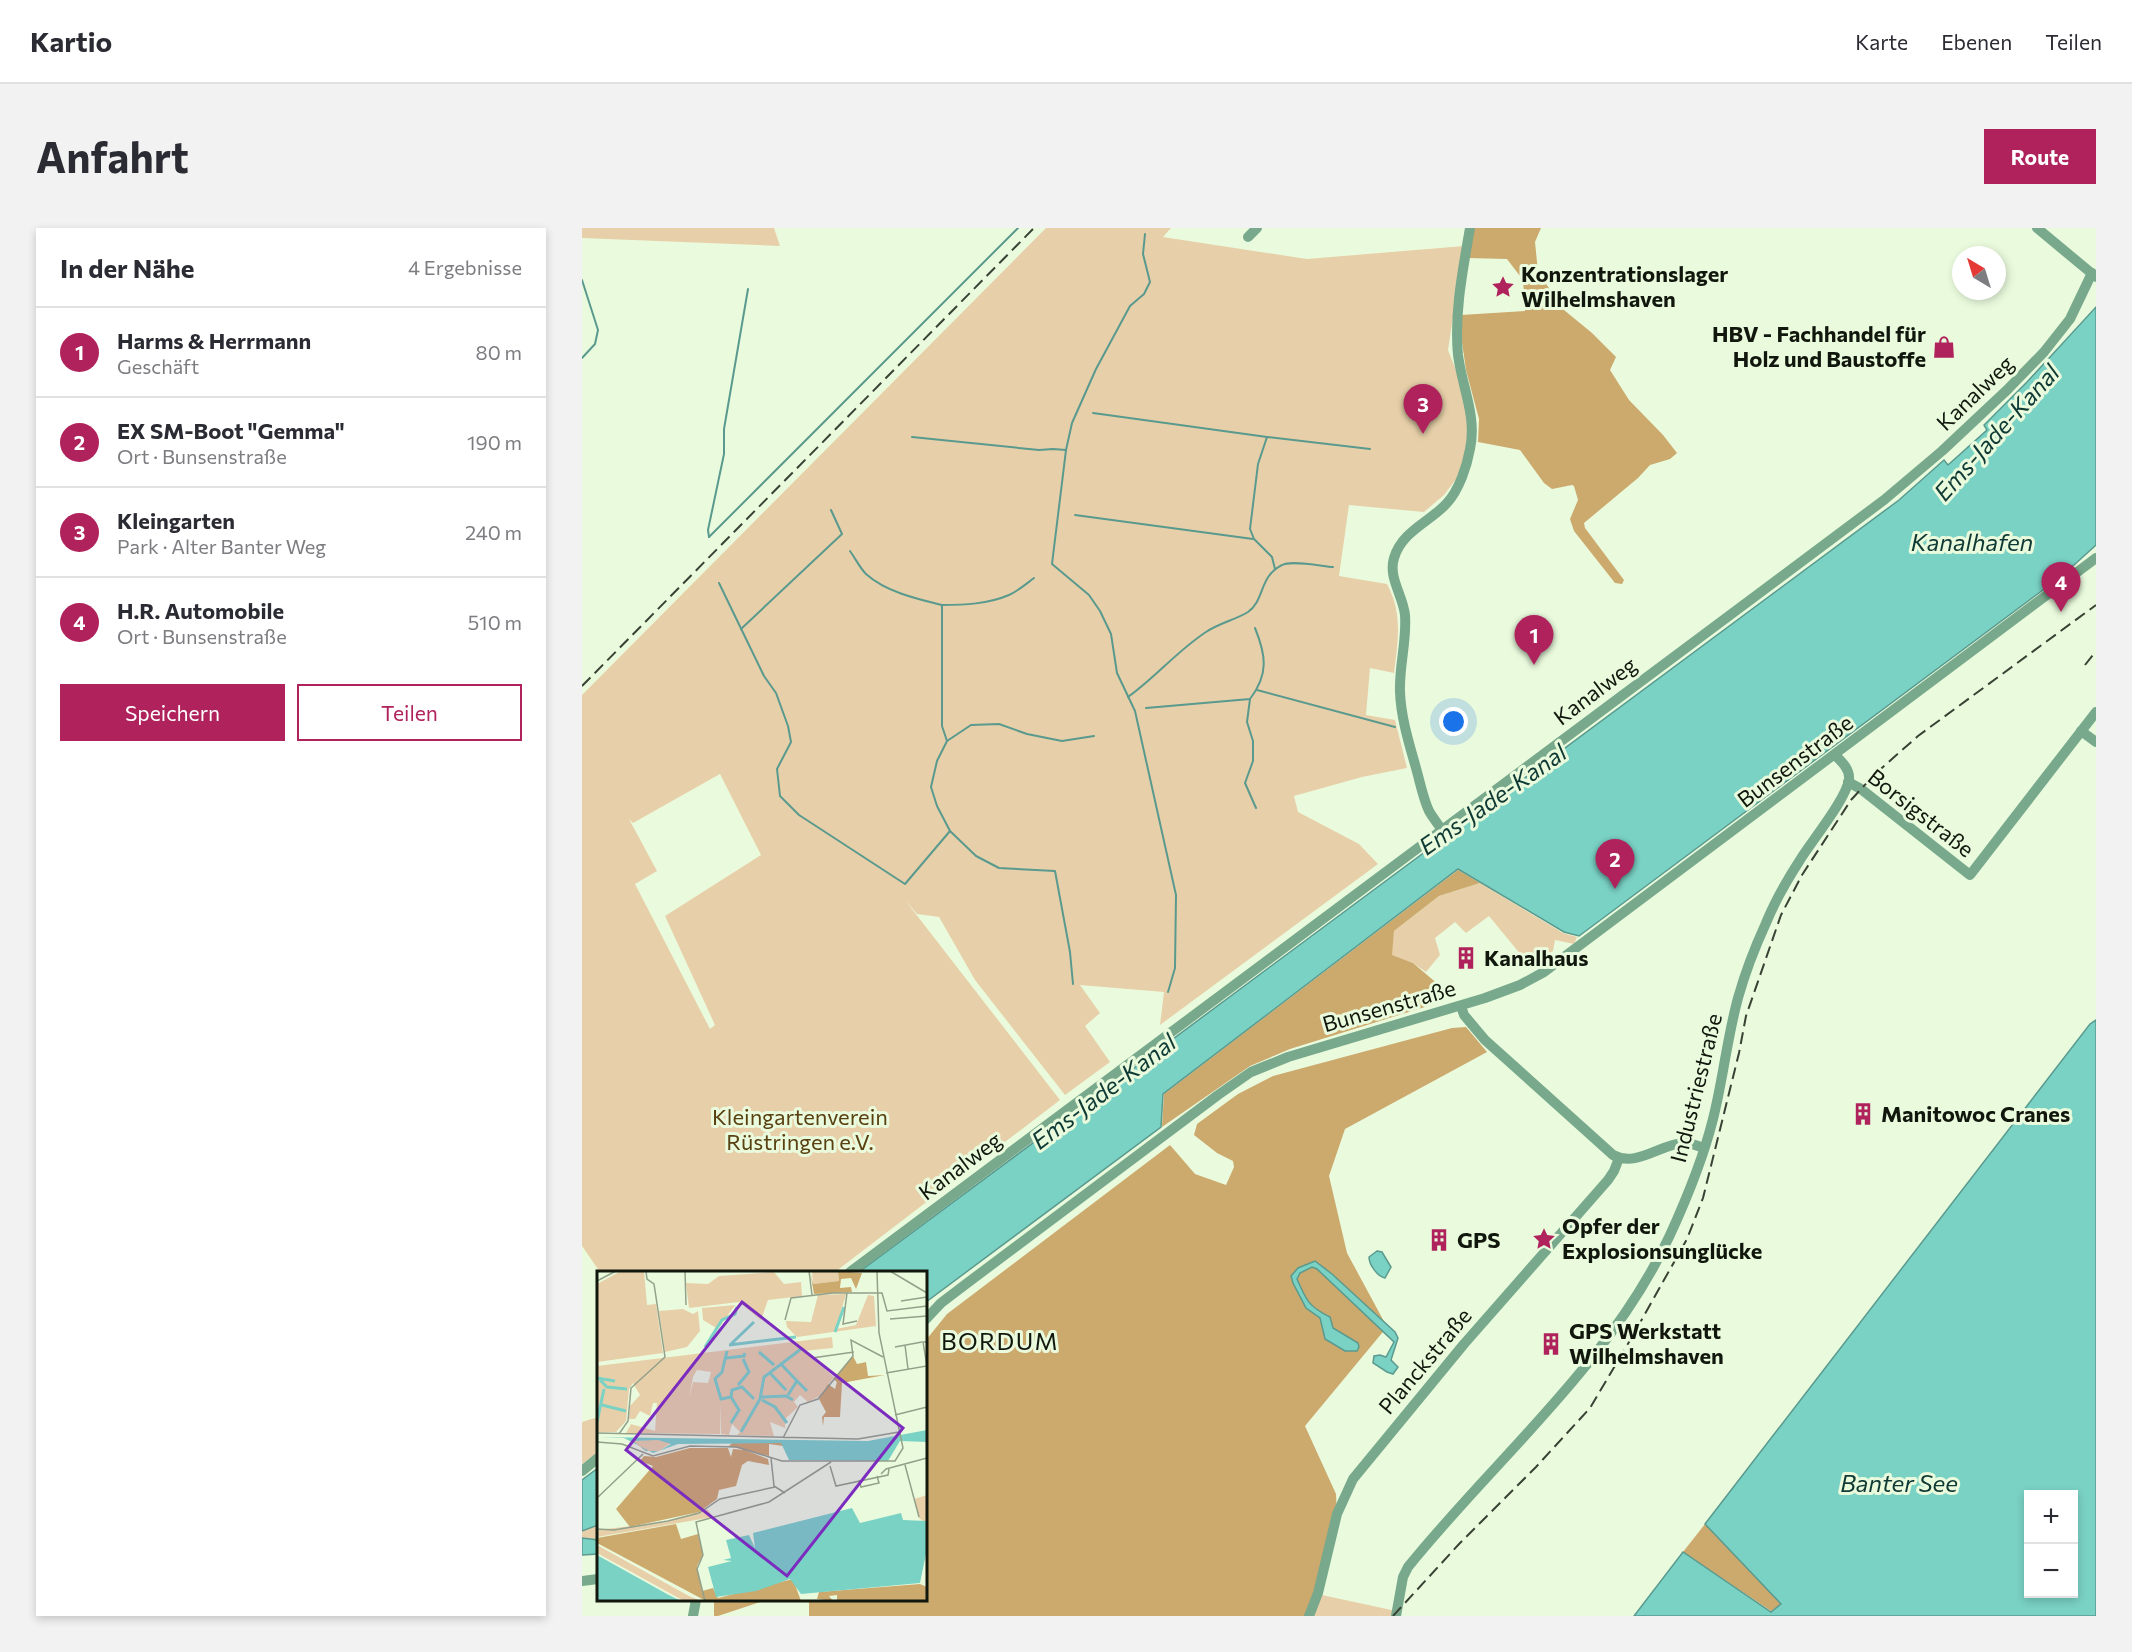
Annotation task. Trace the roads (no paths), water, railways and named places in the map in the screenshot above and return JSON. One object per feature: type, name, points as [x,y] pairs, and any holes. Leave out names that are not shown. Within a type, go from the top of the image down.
[{"type":"street","points":[[1248,237],[1257,228]]},
{"type":"street","points":[[1442,830],[1426,804],[1402,714],[1400,689],[1405,618],[1402,600],[1394,583],[1393,567],[1398,549],[1409,534],[1449,501],[1459,483],[1470,449],[1472,421],[1460,369],[1457,338],[1462,278],[1470,228]]},
{"type":"street","points":[[2037,228],[2094,275]]},
{"type":"street","name":"Kanalweg","points":[[850,1271],[1884,500],[1942,451],[2007,390],[2054,341],[2094,275]]},
{"type":"street","name":"Bunsenstraße","points":[[927,1318],[966,1284],[1251,1072],[1323,1045],[1461,1006],[1520,985],[1550,968],[2096,558]]},
{"type":"street","points":[[2096,712],[2081,731],[2096,742]]},
{"type":"street","name":"Borsigstraße","points":[[1848,782],[1861,789],[1970,875],[2081,731]]},
{"type":"street","points":[[1835,755],[1847,770],[1848,782]]},
{"type":"street","name":"Industriestraße","points":[[1396,1616],[1403,1577],[1408,1567],[1566,1391],[1603,1343],[1651,1273],[1688,1194],[1713,1120],[1737,999],[1758,940],[1793,871],[1840,799],[1848,782]]},
{"type":"street","points":[[1461,1006],[1464,1016],[1485,1040],[1619,1158],[1635,1158],[1683,1143],[1704,1148]]},
{"type":"street","name":"Planckstraße","points":[[1309,1616],[1318,1593],[1337,1514],[1353,1479],[1464,1344],[1608,1180],[1619,1158]]},
{"type":"street","points":[[582,1471],[597,1459]]},
{"type":"street","points":[[582,1581],[597,1578]]},
{"type":"street","points":[[693,1616],[696,1601]]},
{"type":"water","name":"Kanalhafen","points":[[2096,307],[2096,545],[2063,575],[1579,936],[1564,932],[1458,869],[1163,1094],[1161,1127],[927,1301],[927,1271],[860,1271],[1899,500],[1944,460],[1948,465],[1987,430],[1984,425]]},
{"type":"water","name":"Banter See","points":[[2096,1020],[2096,1616],[1634,1616],[1683,1552],[1771,1612],[1781,1604],[1705,1524],[2090,1024]]},
{"type":"water","points":[[1377,1251],[1382,1252],[1391,1267],[1385,1278],[1377,1273],[1369,1260],[1369,1257]]},
{"type":"water","points":[[1315,1261],[1395,1332],[1398,1338],[1391,1360],[1398,1367],[1393,1374],[1373,1363],[1374,1356],[1386,1357],[1394,1342],[1317,1269],[1312,1267],[1300,1273],[1297,1279],[1306,1298],[1317,1310],[1330,1317],[1333,1328],[1358,1343],[1359,1347],[1357,1351],[1345,1351],[1325,1339],[1320,1318],[1306,1308],[1291,1276],[1298,1268]]},
{"type":"water","points":[[597,1469],[597,1525],[582,1531],[582,1480]]},
{"type":"water","points":[[582,1538],[597,1540],[597,1554],[582,1555]]},
{"type":"waterway","points":[[709,537],[1018,228]]},
{"type":"waterway","points":[[1145,234],[1143,254],[1150,282],[1144,294],[1130,306],[1096,369],[1072,423],[1066,450],[1052,564],[1089,595],[1100,611],[1111,634],[1117,673],[1135,711],[1176,895],[1175,968],[1168,992]]},
{"type":"waterway","points":[[582,280],[598,330],[595,344],[582,358]]},
{"type":"waterway","points":[[709,537],[708,530],[724,454],[724,429],[748,289]]},
{"type":"waterway","points":[[1093,413],[1267,437]]},
{"type":"waterway","points":[[912,437],[1039,450],[1066,450]]},
{"type":"waterway","points":[[1275,569],[1272,557],[1254,539],[1250,529],[1258,464],[1267,437],[1370,449]]},
{"type":"waterway","points":[[741,629],[842,534],[831,510]]},
{"type":"waterway","points":[[1075,515],[1253,539]]},
{"type":"waterway","points":[[850,551],[866,574],[883,586],[942,605],[942,726],[947,741]]},
{"type":"waterway","points":[[1128,697],[1195,639],[1248,612],[1257,601],[1269,575],[1282,565],[1299,563],[1333,567]]},
{"type":"waterway","points":[[942,605],[976,603],[1001,598],[1016,592],[1034,578]]},
{"type":"waterway","points":[[719,583],[764,676],[776,693],[788,726],[791,742],[777,769],[780,796],[799,815],[905,884],[950,831],[976,856],[999,868],[1055,871],[1070,952],[1073,984]]},
{"type":"waterway","points":[[1146,708],[1250,699],[1260,681],[1264,664],[1262,647],[1255,628]]},
{"type":"waterway","points":[[1257,690],[1395,727]]},
{"type":"waterway","points":[[1250,699],[1247,722],[1253,741],[1253,761],[1245,783],[1256,808]]},
{"type":"waterway","points":[[950,831],[937,806],[931,787],[937,761],[947,741],[971,725],[999,724],[1027,734],[1062,741],[1094,736]]},
{"type":"railway","points":[[582,686],[1034,228]]},
{"type":"railway","points":[[1393,1616],[1590,1408],[1632,1337],[1687,1239],[1703,1198],[1746,1016],[1781,915],[1802,875],[1851,800],[1874,775],[1918,736],[2096,605]]},
{"type":"railway","points":[[2085,665],[2096,651]]},
{"type":"place","name":"Konzentrationslager Wilhelmshaven","points":[[1503,287]]},
{"type":"place","name":"HBV - Fachhandel für Holz und Baustoffe","points":[[1944,347]]},
{"type":"place","name":"Kleingarten","points":[[1423,434]]},
{"type":"place","name":"H.R. Automobile","points":[[2061,612]]},
{"type":"place","name":"Harms & Herrmann","points":[[1534,665]]},
{"type":"place","name":"EX SM-Boot \"Gemma\"","points":[[1615,889]]},
{"type":"place","name":"Kanalhaus","points":[[1466,958]]},
{"type":"place","name":"Manitowoc Cranes","points":[[1863,1114]]},
{"type":"place","name":"Opfer der Explosionsunglücke","points":[[1544,1239]]},
{"type":"place","name":"GPS","points":[[1439,1240]]},
{"type":"place","name":"GPS Werkstatt Wilhelmshaven","points":[[1551,1344]]},
{"type":"district","name":"BORDUM","points":[[1000,1342]]},
{"type":"water label","name":"Ems-Jade-Kanal","points":[[1997,433]]},
{"type":"water label","name":"Ems-Jade-Kanal","points":[[1493,800]]},
{"type":"water label","name":"Ems-Jade-Kanal","points":[[1104,1092]]},
{"type":"park label","name":"Kleingartenverein Rüstringen e.V.","points":[[800,1130]]}]
